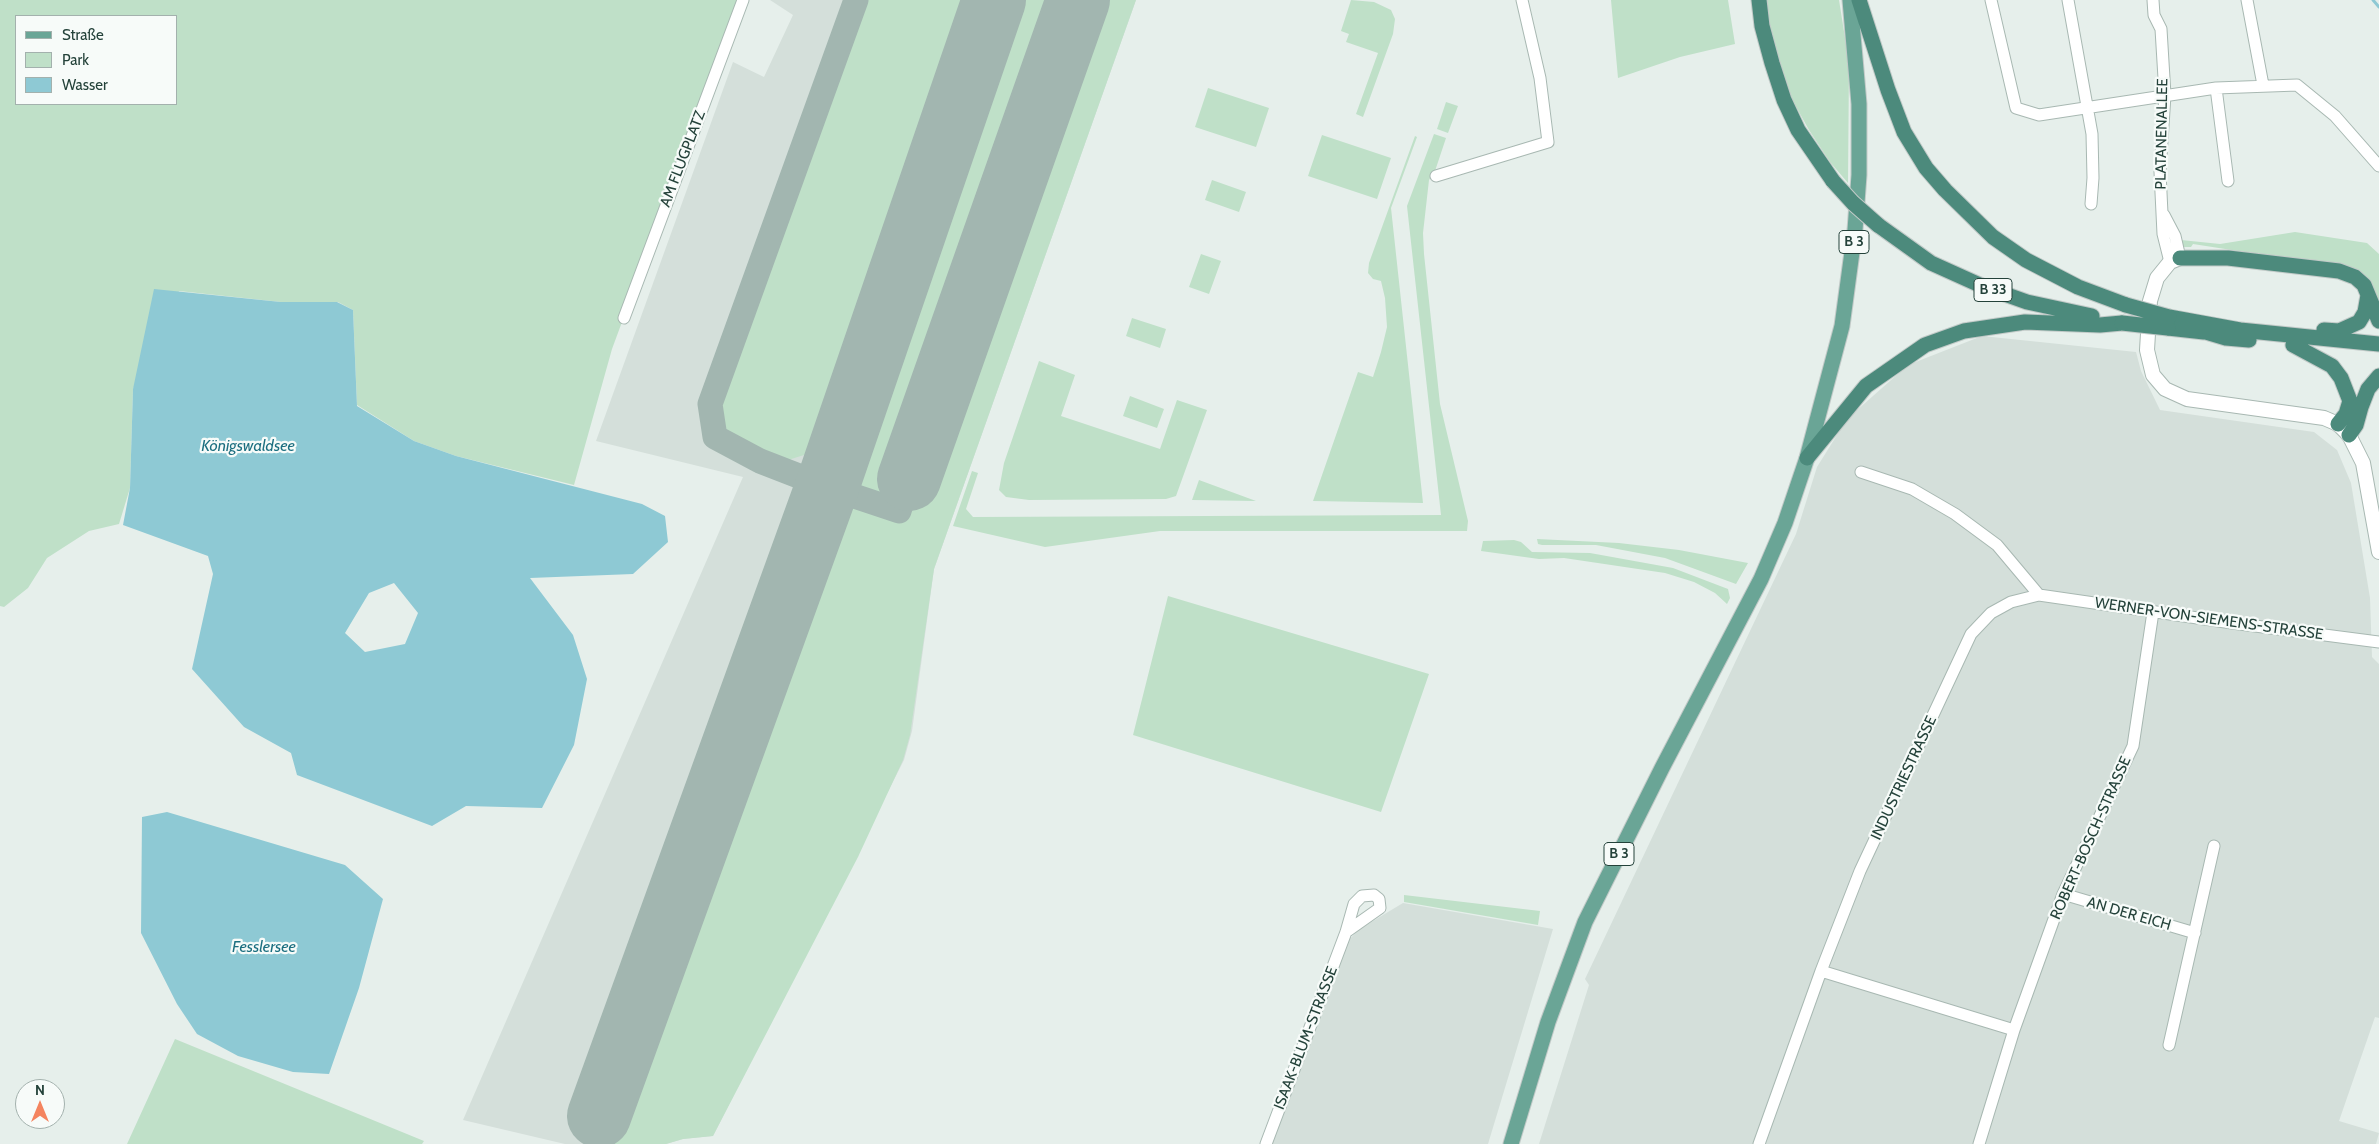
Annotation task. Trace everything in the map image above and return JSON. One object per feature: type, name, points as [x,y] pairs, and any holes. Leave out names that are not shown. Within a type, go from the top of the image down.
[{"type":"highway","name":"B 33","points":[[1759,0],[1762,26],[1772,63],[1784,100],[1798,130],[1834,181],[1853,203],[1878,225],[1931,263],[1982,286],[2027,302],[2122,323],[2168,323],[2379,344]]},
{"type":"highway","name":"B 33","points":[[1859,0],[1888,90],[1904,132],[1926,168],[1945,190],[1993,237],[2026,260],[2078,287],[2168,323]]},
{"type":"highway","points":[[2175,260],[2228,258],[2339,271],[2355,277],[2364,285],[2379,322]]},
{"type":"highway","points":[[2212,328],[2253,324],[2339,332],[2358,322],[2365,312],[2368,295]]},
{"type":"highway","points":[[1807,458],[1866,386],[1925,345],[1964,331],[2025,322],[2100,325],[2122,323]]},
{"type":"highway","name":"B 33","points":[[2212,328],[2226,338],[2379,355]]},
{"type":"highway","points":[[2293,345],[2332,366],[2341,378],[2350,401],[2344,429],[2356,425],[2360,407],[2368,389],[2379,376]]},
{"type":"main road","name":"B 3","points":[[1511,1144],[1548,1022],[1585,922],[1764,570],[1807,458],[1842,326],[1855,230],[1859,176],[1859,104],[1850,0]]},
{"type":"street","name":"AM FLUGPLATZ","points":[[624,318],[743,0]]},
{"type":"street","points":[[1436,176],[1548,142],[1540,78],[1522,0]]},
{"type":"street","points":[[1991,0],[2016,108],[2039,115],[2216,88],[2263,85],[2297,86],[2335,116],[2379,166]]},
{"type":"street","points":[[2068,0],[2089,107],[2093,178],[2091,204]]},
{"type":"street","name":"PLATANENALLEE","points":[[2153,0],[2154,15],[2161,29],[2165,95],[2160,172],[2161,209],[2175,236],[2175,260]]},
{"type":"street","points":[[2247,0],[2263,85]]},
{"type":"street","points":[[2216,88],[2228,181]]},
{"type":"street","points":[[2175,260],[2157,278],[2150,301],[2147,350],[2153,375],[2166,389],[2187,399],[2324,418],[2344,429],[2363,464],[2379,552]]},
{"type":"street","points":[[1861,472],[1912,489],[1955,514],[1997,546],[2038,595]]},
{"type":"street","name":"WERNER-VON-SIEMENS-STRASSE","points":[[2011,602],[2038,595],[2379,642]]},
{"type":"street","name":"INDUSTRIESTRASSE","points":[[1759,1144],[1821,971],[1860,871],[1971,634],[1991,613],[2011,602]]},
{"type":"street","name":"ROBERT-BOSCH-STRASSE","points":[[1979,1144],[2014,1030],[2063,894],[2133,746],[2153,612]]},
{"type":"street","points":[[2169,1045],[2214,846]]},
{"type":"street","name":"AN DER EICH","points":[[2063,894],[2195,933]]},
{"type":"street","name":"ISAAK-BLUM-STRASSE","points":[[1266,1144],[1346,932]]},
{"type":"street","points":[[1821,971],[2014,1030]]},
{"type":"shaded area","points":[[770,0],[1136,0],[934,569],[912,731],[904,760],[713,1136],[683,1139],[666,1144],[565,1144],[463,1120],[743,477],[596,441],[733,62],[764,77],[793,15]]},
{"type":"shaded area","points":[[1982,336],[2136,352],[2141,371],[2160,410],[2314,432],[2337,450],[2351,483],[2370,598],[2372,657],[2379,664],[2379,1018],[2375,1017],[2339,1121],[2379,1133],[2376,1144],[1539,1144],[1589,985],[1585,979],[1796,534],[1817,467],[1847,419],[1908,365]]},
{"type":"shaded area","points":[[1403,903],[1553,929],[1488,1144],[1269,1144],[1349,940],[1358,930]]},
{"type":"green space","points":[[0,0],[741,0],[612,349],[574,485],[456,456],[414,441],[357,405],[353,310],[338,302],[281,302],[179,291],[133,389],[130,488],[119,524],[89,531],[47,558],[28,588],[4,607],[0,606]]},
{"type":"green space","points":[[859,0],[978,0],[820,450],[788,460],[726,433],[718,403]]},
{"type":"green space","points":[[1009,0],[1136,0],[934,569],[910,735],[903,760],[858,857],[713,1136],[683,1139],[666,1144],[605,1144],[767,693]]},
{"type":"green space","points":[[1351,0],[1374,2],[1391,10],[1395,19],[1393,34],[1363,117],[1356,114],[1378,53],[1346,42],[1349,34],[1341,31]]},
{"type":"green space","points":[[1611,0],[1728,0],[1735,44],[1680,57],[1618,78]]},
{"type":"green space","points":[[1765,0],[1839,0],[1849,63],[1848,183],[1830,162],[1809,130],[1785,87],[1771,38]]},
{"type":"green space","points":[[1208,88],[1269,108],[1256,147],[1195,127]]},
{"type":"green space","points":[[1446,102],[1458,106],[1448,133],[1437,129]]},
{"type":"green space","points":[[1434,134],[1446,138],[1435,171],[1429,180],[1423,233],[1424,254],[1440,404],[1468,521],[1467,531],[1160,531],[1045,547],[953,526],[972,471],[978,473],[966,509],[973,517],[1441,515],[1407,206]]},
{"type":"green space","points":[[1322,135],[1391,158],[1377,199],[1308,176]]},
{"type":"green space","points":[[1415,136],[1417,137],[1391,208],[1423,503],[1313,501],[1358,372],[1373,377],[1381,352],[1387,327],[1385,298],[1381,281],[1373,279],[1368,273],[1369,263]]},
{"type":"green space","points":[[1212,180],[1246,192],[1239,212],[1205,200]]},
{"type":"green space","points":[[2295,232],[2367,243],[2379,254],[2379,311],[2372,287],[2264,255],[2193,244],[2191,247],[2182,247],[2181,240],[2220,244]]},
{"type":"green space","points":[[1201,254],[1221,261],[1209,294],[1189,287]]},
{"type":"green space","points":[[1132,318],[1166,329],[1160,348],[1126,336]]},
{"type":"green space","points":[[1039,361],[1075,375],[1061,416],[1160,449],[1177,400],[1207,410],[1176,496],[1166,499],[1029,500],[1006,497],[999,490],[1004,463]]},
{"type":"green space","points":[[1130,396],[1164,409],[1157,428],[1123,416]]},
{"type":"green space","points":[[1199,480],[1256,501],[1192,500]]},
{"type":"green space","points":[[1537,539],[1619,543],[1679,550],[1748,563],[1736,584],[1665,558],[1596,545],[1542,545],[1538,544]]},
{"type":"green space","points":[[1514,540],[1521,542],[1532,552],[1590,553],[1673,568],[1728,589],[1730,598],[1727,604],[1715,593],[1694,582],[1665,573],[1564,558],[1539,559],[1481,551],[1483,541]]},
{"type":"green space","points":[[1168,596],[1429,674],[1381,812],[1133,735]]},
{"type":"green space","points":[[1404,895],[1540,911],[1538,925],[1404,902]]},
{"type":"green space","points":[[175,1039],[424,1141],[422,1144],[127,1144]]},
{"type":"water","name":"Königswaldsee","points":[[154,289],[281,302],[337,302],[353,310],[357,406],[414,441],[456,456],[642,504],[665,516],[668,542],[633,574],[530,578],[573,635],[587,679],[574,745],[542,808],[466,806],[432,826],[297,775],[291,753],[244,727],[192,669],[213,574],[208,556],[123,525],[130,488],[133,389]],"holes":[[[394,583],[418,613],[405,644],[365,652],[345,633],[369,593]]]},
{"type":"water","name":"Fesslersee","points":[[167,812],[345,865],[383,899],[359,988],[329,1074],[293,1072],[238,1056],[197,1034],[177,1004],[141,933],[142,817]]},
{"type":"waterway","points":[[2373,0],[2379,7]]},
{"type":"taxiway","points":[[856,0],[710,404],[715,437],[760,461],[827,487],[899,511],[909,479]]},
{"type":"runway","points":[[599,1116],[827,487],[994,0]]},
{"type":"runway","points":[[909,479],[1078,0]]}]
